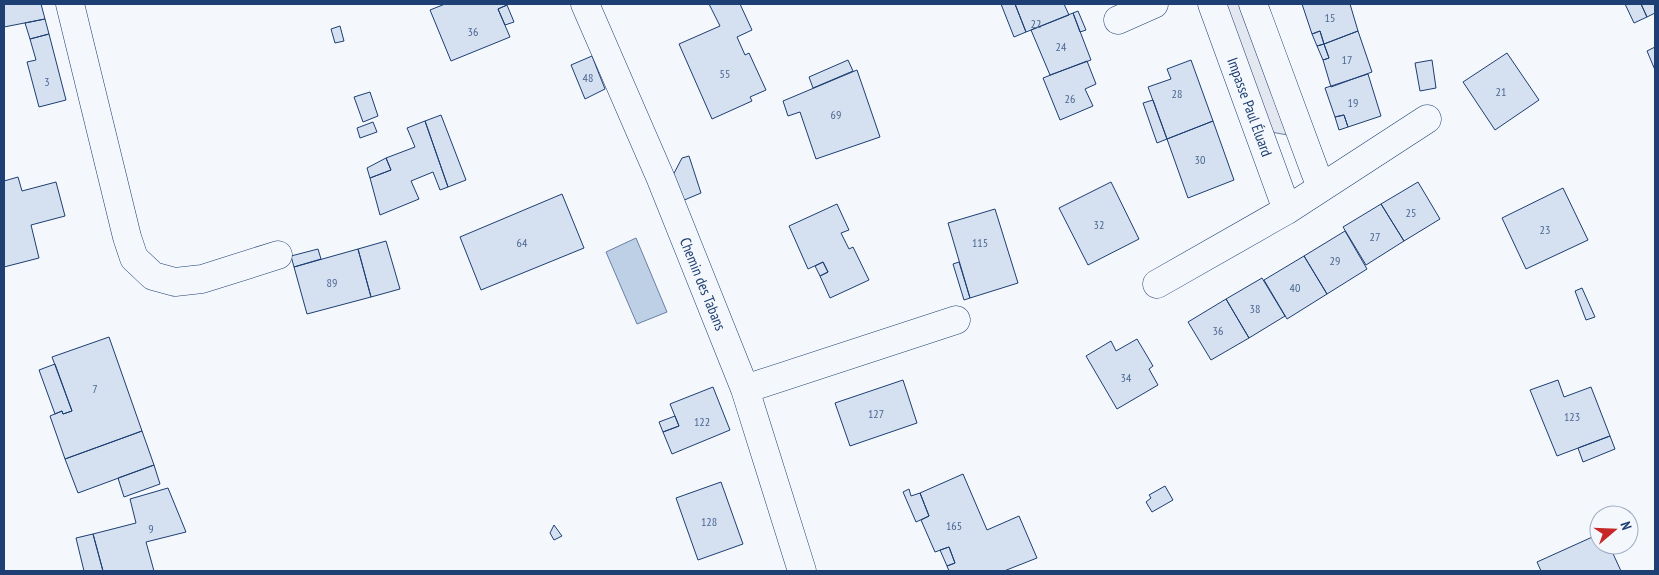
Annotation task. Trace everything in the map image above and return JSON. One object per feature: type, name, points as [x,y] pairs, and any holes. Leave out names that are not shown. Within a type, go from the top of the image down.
[{"type":"street","points":[[70,4],[126,237],[134,258],[153,276],[175,282],[202,279],[278,256]]},
{"type":"street","name":"Chemin des Tabans","points":[[585,4],[662,179],[745,388],[802,571]]},
{"type":"street","points":[[1118,20],[1154,4]]},
{"type":"street","name":"Impasse Paul Éluard","points":[[1212,4],[1287,210]]},
{"type":"street","points":[[1253,4],[1321,188]]},
{"type":"street","points":[[1157,284],[1287,210],[1427,119]]},
{"type":"street","points":[[745,388],[956,320]]},
{"type":"shaded area","points":[[1220,4],[1241,4],[1288,135],[1265,131]]},
{"type":"water","points":[[636,238],[667,312],[637,324],[606,252]]},
{"type":"building","points":[[4,4],[41,4],[45,19],[4,27]]},
{"type":"building","points":[[445,4],[507,4],[498,9],[510,37],[451,61],[430,10]]},
{"type":"building","points":[[709,4],[740,4],[752,30],[737,37],[745,55],[749,53],[766,90],[750,97],[752,101],[712,119],[679,44],[720,26]]},
{"type":"building","points":[[1001,4],[1015,4],[1026,32],[1014,37]]},
{"type":"building","points":[[1015,4],[1064,4],[1069,15],[1026,32]]},
{"type":"building","points":[[1302,4],[1350,4],[1358,31],[1324,44],[1320,31],[1312,34]]},
{"type":"building","points":[[1625,4],[1641,4],[1647,17],[1634,23]]},
{"type":"building","points":[[1641,4],[1655,4],[1655,13],[1647,17]]},
{"type":"building","points":[[507,5],[514,22],[505,25],[498,9]]},
{"type":"building","points":[[1078,11],[1086,30],[1080,32],[1073,13]]},
{"type":"building","points":[[1073,13],[1091,60],[1050,75],[1031,30]]},
{"type":"building","points":[[45,19],[49,34],[30,39],[25,23]]},
{"type":"building","points":[[340,26],[344,41],[335,43],[331,29]]},
{"type":"building","points":[[1320,31],[1324,44],[1317,46],[1312,34]]},
{"type":"building","points":[[1358,31],[1372,72],[1331,87],[1323,60],[1329,58],[1324,44]]},
{"type":"building","points":[[49,34],[66,100],[39,107],[27,62],[36,60],[30,39]]},
{"type":"building","points":[[1324,44],[1329,58],[1323,60],[1317,46]]},
{"type":"building","points":[[1655,47],[1655,70],[1647,51]]},
{"type":"building","points":[[1507,53],[1539,100],[1495,130],[1463,82]]},
{"type":"building","points":[[592,56],[605,89],[585,99],[571,65]]},
{"type":"building","points":[[848,60],[853,71],[813,88],[809,77]]},
{"type":"building","points":[[1191,60],[1213,121],[1167,139],[1148,87],[1171,79],[1167,69]]},
{"type":"building","points":[[1432,60],[1436,88],[1420,91],[1415,63]]},
{"type":"building","points":[[1087,61],[1096,84],[1085,89],[1093,106],[1060,120],[1043,78]]},
{"type":"building","points":[[857,70],[880,137],[816,159],[800,112],[788,116],[783,101]]},
{"type":"building","points":[[1368,74],[1381,116],[1348,127],[1344,115],[1335,117],[1325,88]]},
{"type":"building","points":[[370,92],[378,116],[363,122],[354,97]]},
{"type":"building","points":[[1153,100],[1167,139],[1157,143],[1143,103]]},
{"type":"building","points":[[441,115],[466,180],[448,187],[425,121]]},
{"type":"building","points":[[1344,115],[1348,127],[1339,130],[1335,117]]},
{"type":"building","points":[[425,121],[448,187],[440,190],[433,172],[411,181],[419,199],[380,215],[370,178],[391,170],[386,158],[415,147],[407,128]]},
{"type":"building","points":[[1213,121],[1234,180],[1188,198],[1167,139]]},
{"type":"building","points":[[373,122],[377,132],[360,138],[357,128]]},
{"type":"building","points":[[689,156],[701,193],[682,201],[672,177],[682,158]]},
{"type":"building","points":[[386,158],[391,170],[370,178],[367,168]]},
{"type":"building","points":[[18,177],[22,191],[56,182],[65,216],[31,225],[39,258],[4,267],[4,181]]},
{"type":"building","points":[[1111,182],[1139,239],[1088,265],[1059,208]]},
{"type":"building","points":[[1418,182],[1440,219],[1404,241],[1381,204]]},
{"type":"building","points":[[1563,188],[1588,240],[1526,269],[1502,218]]},
{"type":"building","points":[[562,194],[584,248],[481,290],[460,237]]},
{"type":"building","points":[[837,204],[849,230],[841,233],[849,249],[853,247],[869,280],[830,298],[820,276],[828,272],[823,262],[808,269],[789,226]]},
{"type":"building","points":[[1381,204],[1404,241],[1366,265],[1343,227]]},
{"type":"building","points":[[995,209],[1018,283],[970,298],[948,223]]},
{"type":"building","points":[[1345,231],[1367,269],[1327,294],[1304,256]]},
{"type":"building","points":[[386,241],[400,289],[371,297],[358,249]]},
{"type":"building","points":[[318,249],[321,259],[294,267],[291,256]]},
{"type":"building","points":[[358,249],[371,297],[307,314],[294,267]]},
{"type":"building","points":[[1304,256],[1327,294],[1287,319],[1264,280]]},
{"type":"building","points":[[823,262],[828,272],[820,276],[815,266]]},
{"type":"building","points":[[959,262],[970,298],[964,300],[953,264]]},
{"type":"building","points":[[1262,278],[1285,316],[1249,338],[1226,299]]},
{"type":"building","points":[[1582,288],[1595,317],[1586,320],[1575,291]]},
{"type":"building","points":[[1226,299],[1249,338],[1211,360],[1188,322]]},
{"type":"building","points":[[109,337],[142,431],[65,459],[50,416],[62,411],[63,414],[72,411],[52,357]]},
{"type":"building","points":[[1137,339],[1153,366],[1149,369],[1158,385],[1117,409],[1086,356],[1111,341],[1116,351]]},
{"type":"building","points":[[55,364],[72,411],[63,414],[62,411],[55,414],[39,370]]},
{"type":"building","points":[[903,380],[917,423],[850,446],[835,403]]},
{"type":"building","points":[[1558,380],[1564,397],[1591,387],[1610,436],[1557,456],[1530,390]]},
{"type":"building","points":[[713,387],[730,430],[672,454],[663,432],[679,426],[670,404]]},
{"type":"building","points":[[675,416],[679,426],[663,432],[659,422]]},
{"type":"building","points":[[142,431],[154,465],[78,493],[65,459]]},
{"type":"building","points":[[1610,436],[1615,449],[1583,462],[1578,448]]},
{"type":"building","points":[[154,465],[160,484],[124,497],[118,478]]},
{"type":"building","points":[[963,474],[987,530],[1019,516],[1037,558],[1004,571],[949,571],[947,566],[955,563],[949,547],[935,552],[921,520],[929,516],[920,493]]},
{"type":"building","points":[[721,482],[743,544],[698,560],[676,498]]},
{"type":"building","points":[[1165,486],[1173,500],[1152,512],[1146,502],[1151,498],[1149,495]]},
{"type":"building","points":[[168,488],[186,532],[146,542],[154,571],[103,571],[93,534],[136,523],[130,499]]},
{"type":"building","points":[[909,489],[911,496],[920,493],[929,516],[916,522],[903,492]]},
{"type":"building","points":[[554,525],[562,536],[554,540],[550,533]]},
{"type":"building","points":[[93,534],[103,571],[84,571],[76,538]]},
{"type":"building","points":[[1589,539],[1589,555],[1614,555],[1621,571],[1541,571],[1537,562]]},
{"type":"building","points":[[949,547],[955,563],[947,566],[940,550]]}]
